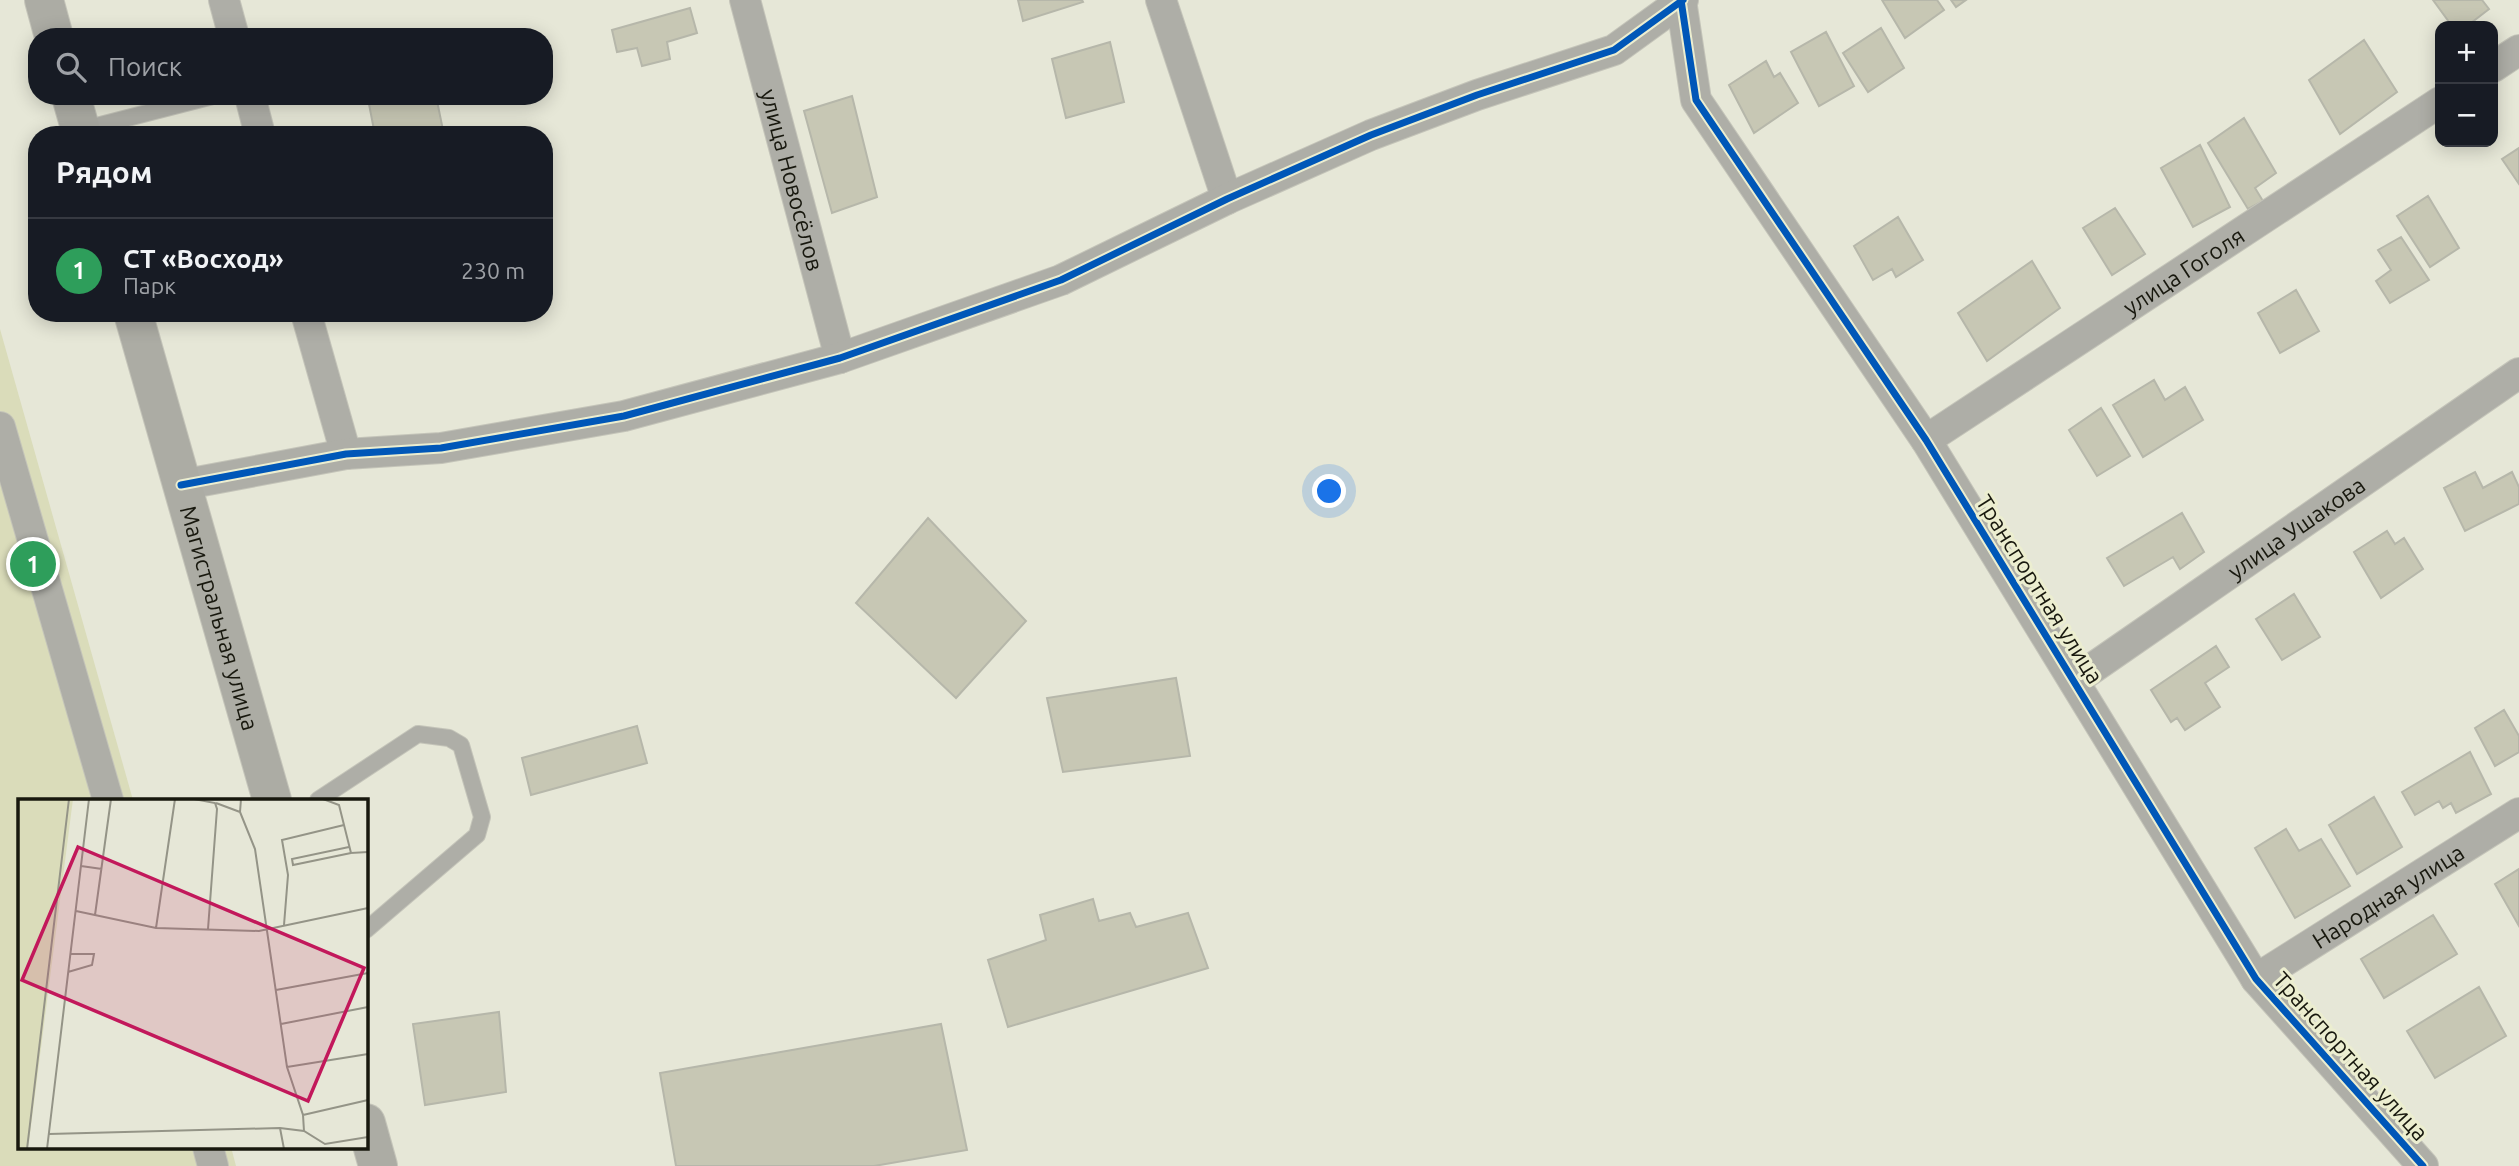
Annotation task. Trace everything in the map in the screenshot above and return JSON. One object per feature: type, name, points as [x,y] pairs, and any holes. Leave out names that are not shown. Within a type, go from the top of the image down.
[{"type":"main road","points":[[44,0],[52,28]]},
{"type":"main road","name":"Магистральная улица","points":[[136,322],[272,799]]},
{"type":"main road","points":[[368,1130],[378,1166]]},
{"type":"street","points":[[224,0],[232,28]]},
{"type":"street","name":"улица Новосёлов","points":[[745,0],[840,358]]},
{"type":"street","points":[[1161,0],[1227,199]]},
{"type":"street","points":[[181,485],[346,454],[440,448],[624,416],[840,358],[1061,280],[1227,199],[1371,135],[1477,94],[1614,50],[1682,0]]},
{"type":"street","name":"Транспортная улица","points":[[1682,0],[1696,100],[1926,440],[2256,979],[2423,1166]]},
{"type":"street","points":[[2498,64],[2519,50]]},
{"type":"street","points":[[252,105],[258,126]]},
{"type":"street","name":"улица Гоголя","points":[[1926,440],[2435,105]]},
{"type":"street","points":[[309,322],[346,454]]},
{"type":"street","name":"улица Ушакова","points":[[2074,681],[2519,373]]},
{"type":"street","points":[[0,427],[108,799]]},
{"type":"street","name":"Народная улица","points":[[2256,979],[2519,813]]},
{"type":"street","points":[[208,1148],[213,1166]]},
{"type":"lane","points":[[78,120],[163,105]]},
{"type":"lane","points":[[320,799],[418,734],[449,738],[461,745],[482,817],[477,835],[368,928]]},
{"type":"green space","points":[[0,329],[133,799],[18,799],[18,1148],[231,1148],[236,1166],[0,1166]]},
{"type":"building","points":[[1018,0],[1082,0],[1083,2],[1023,21]]},
{"type":"building","points":[[1882,0],[1937,0],[1944,10],[1905,38]]},
{"type":"building","points":[[1951,0],[1966,0],[1956,7]]},
{"type":"building","points":[[2433,0],[2482,0],[2489,9],[2473,21],[2448,21]]},
{"type":"building","points":[[690,8],[697,33],[667,42],[670,59],[642,66],[637,48],[617,52],[612,30]]},
{"type":"building","points":[[1881,28],[1904,68],[1868,92],[1843,53]]},
{"type":"building","points":[[1826,32],[1854,86],[1819,106],[1791,52]]},
{"type":"building","points":[[2364,40],[2397,92],[2340,134],[2309,80]]},
{"type":"building","points":[[1110,42],[1124,102],[1066,118],[1052,59]]},
{"type":"building","points":[[1766,61],[1774,77],[1780,73],[1798,103],[1754,133],[1729,85]]},
{"type":"building","points":[[852,96],[877,197],[832,213],[804,111]]},
{"type":"building","points":[[369,105],[438,105],[442,126],[373,126]]},
{"type":"building","points":[[2244,118],[2276,173],[2255,188],[2263,201],[2248,209],[2208,143]]},
{"type":"building","points":[[2200,145],[2230,207],[2193,227],[2161,168]]},
{"type":"building","points":[[2519,148],[2519,184],[2502,159]]},
{"type":"building","points":[[2428,196],[2459,248],[2430,267],[2397,216]]},
{"type":"building","points":[[2115,208],[2145,254],[2112,275],[2083,228]]},
{"type":"building","points":[[1898,217],[1923,260],[1896,277],[1892,269],[1873,280],[1854,246]]},
{"type":"building","points":[[2401,237],[2429,280],[2390,303],[2376,281],[2391,270],[2378,250]]},
{"type":"building","points":[[2032,261],[2060,308],[1987,361],[1958,313]]},
{"type":"building","points":[[2296,290],[2319,331],[2280,353],[2258,313]]},
{"type":"building","points":[[2154,380],[2165,400],[2185,387],[2203,420],[2143,457],[2113,405]]},
{"type":"building","points":[[2101,408],[2130,456],[2097,476],[2069,430]]},
{"type":"building","points":[[2475,472],[2483,488],[2512,472],[2519,487],[2519,504],[2465,531],[2444,488]]},
{"type":"building","points":[[2182,513],[2204,552],[2180,569],[2173,557],[2124,586],[2107,558]]},
{"type":"building","points":[[928,518],[1026,621],[956,698],[856,603]]},
{"type":"building","points":[[2387,531],[2395,544],[2404,538],[2423,569],[2381,598],[2354,552]]},
{"type":"building","points":[[2294,594],[2320,637],[2282,660],[2256,619]]},
{"type":"building","points":[[2216,646],[2229,667],[2205,683],[2220,707],[2185,730],[2177,718],[2171,722],[2151,690]]},
{"type":"building","points":[[1176,678],[1190,756],[1063,772],[1047,698]]},
{"type":"building","points":[[2504,710],[2519,736],[2519,752],[2495,766],[2475,728]]},
{"type":"building","points":[[637,726],[647,763],[531,795],[522,758]]},
{"type":"building","points":[[2470,752],[2491,794],[2456,813],[2451,803],[2443,808],[2439,801],[2415,815],[2402,792]]},
{"type":"building","points":[[2374,797],[2402,847],[2357,874],[2329,825]]},
{"type":"building","points":[[2286,829],[2299,851],[2321,839],[2350,886],[2295,918],[2255,848]]},
{"type":"building","points":[[2519,869],[2519,926],[2495,884]]},
{"type":"building","points":[[1093,899],[1099,921],[1130,913],[1136,927],[1188,913],[1208,968],[1008,1027],[988,960],[1046,940],[1040,915]]},
{"type":"building","points":[[2433,915],[2457,954],[2384,998],[2361,959]]},
{"type":"building","points":[[2479,987],[2506,1036],[2435,1078],[2407,1031]]},
{"type":"building","points":[[499,1012],[506,1092],[425,1105],[413,1024]]},
{"type":"building","points":[[941,1024],[967,1150],[874,1166],[676,1166],[660,1073]]},
{"type":"cycle path","points":[[1681,0],[1696,100],[1926,440],[2256,979],[2423,1166]]},
{"type":"cycle path","points":[[181,485],[346,454],[441,448],[624,416],[840,358],[1061,280],[1227,199],[1371,135],[1477,95],[1614,50],[1683,0]]},
{"type":"place","name":"СТ «Восход»","points":[[33,564]]}]
